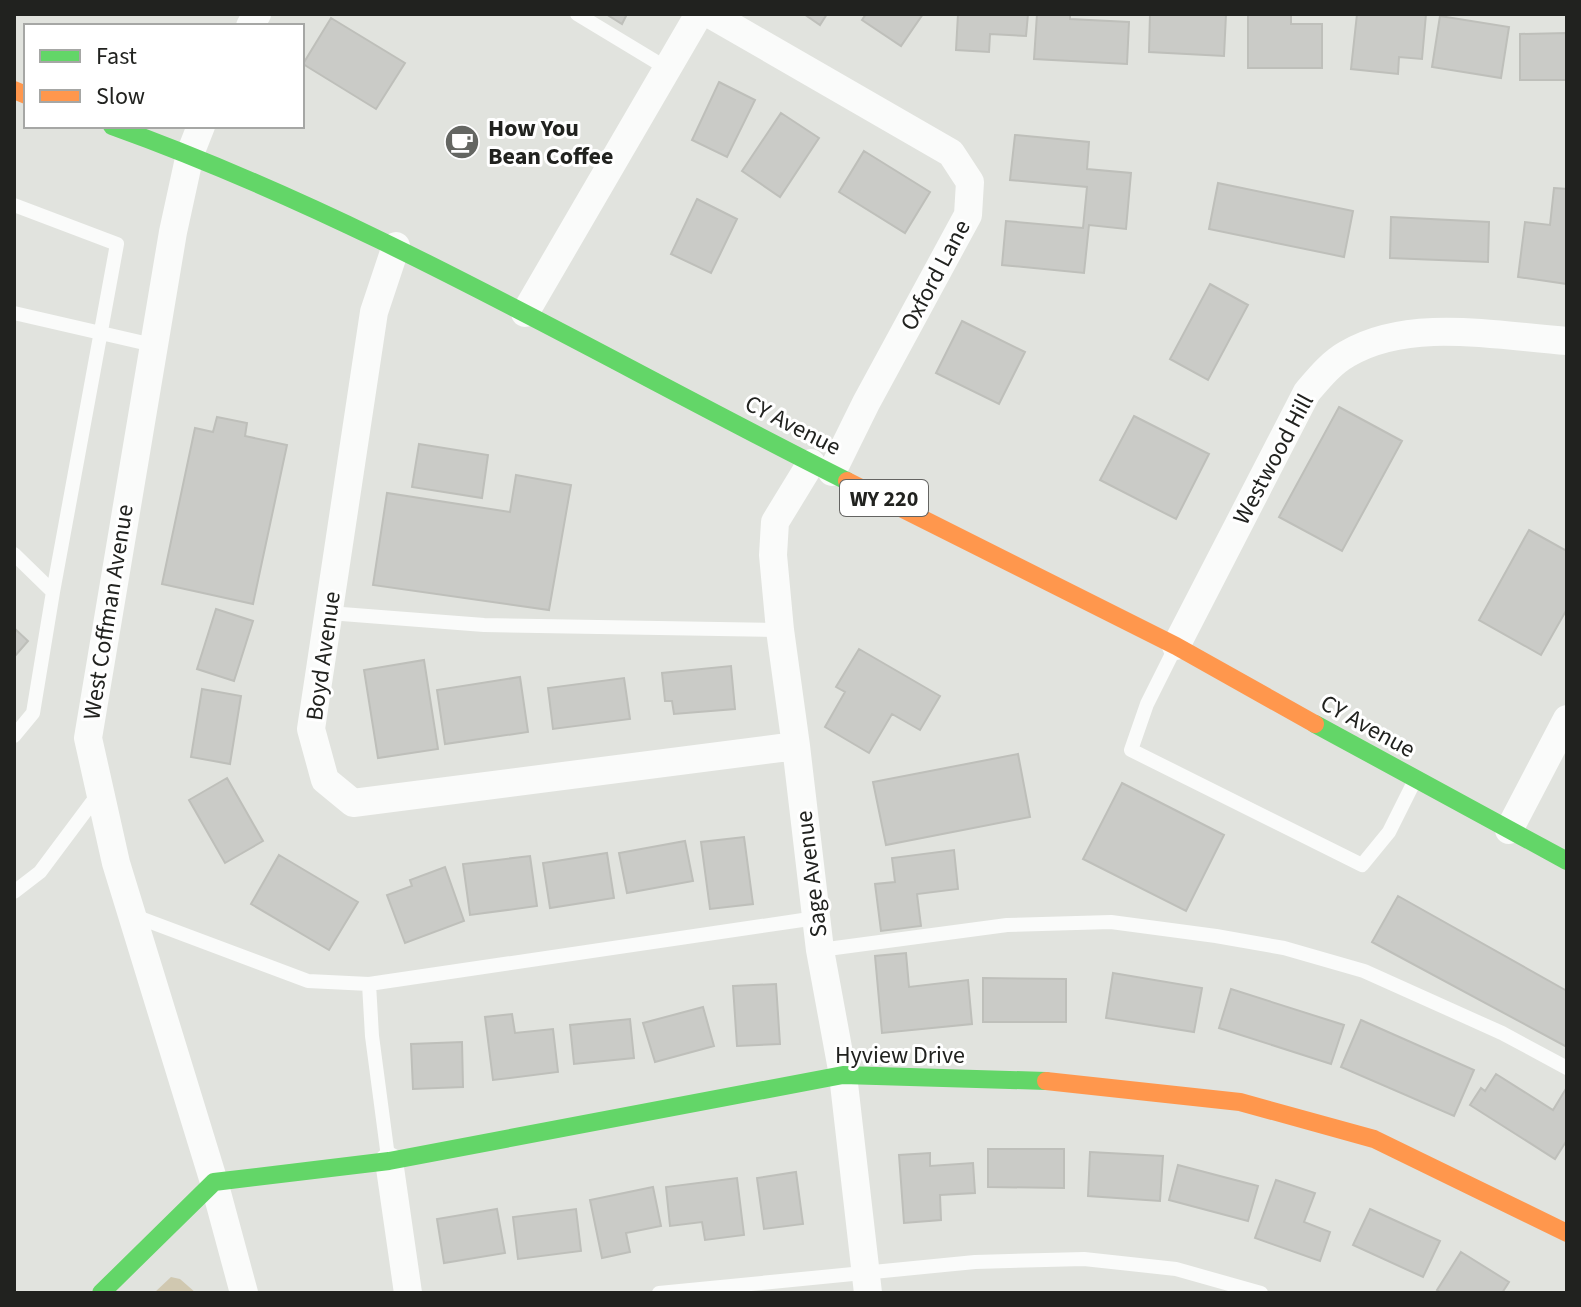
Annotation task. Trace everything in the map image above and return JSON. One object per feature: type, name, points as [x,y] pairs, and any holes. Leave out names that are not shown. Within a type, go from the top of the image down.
[{"type":"main road","name":"CY Avenue","points":[[118,128],[190,154],[396,246],[821,467],[1176,646],[1567,861]]},
{"type":"main road","name":"Hyview Drive","points":[[214,1182],[389,1161],[843,1075],[1070,1082],[1240,1102],[1374,1139],[1567,1233]]},
{"type":"main road","points":[[101,1293],[214,1182]]},
{"type":"street","points":[[525,313],[699,14]]},
{"type":"street","name":"Oxford Lane","points":[[710,14],[951,153],[970,182],[968,215],[866,403],[821,467]]},
{"type":"street","name":"West Coffman Avenue","points":[[200,128],[190,154],[173,232],[88,738],[116,863],[214,1182],[244,1293]]},
{"type":"street","name":"Boyd Avenue","points":[[396,246],[374,312],[311,729],[325,780],[353,803],[796,746]]},
{"type":"street","name":"Westwood Hill","points":[[1176,646],[1307,392],[1327,369],[1347,354],[1396,334],[1433,331],[1567,341]]},
{"type":"street","name":"Sage Avenue","points":[[821,467],[775,522],[773,555],[820,950],[843,1075],[867,1283]]},
{"type":"street","points":[[1509,830],[1567,719]]},
{"type":"street","points":[[389,1161],[408,1293]]},
{"type":"lane","points":[[577,14],[668,69]]},
{"type":"lane","points":[[14,205],[117,244],[33,713],[14,736]]},
{"type":"lane","points":[[14,313],[153,345]]},
{"type":"lane","points":[[14,554],[53,592]]},
{"type":"lane","points":[[329,613],[484,625],[780,630]]},
{"type":"lane","points":[[1176,646],[1147,704],[1131,750],[1362,865],[1389,832],[1415,780]]},
{"type":"lane","points":[[14,892],[40,872],[100,791]]},
{"type":"lane","points":[[132,914],[308,981],[369,984],[816,918]]},
{"type":"lane","points":[[820,950],[1022,925],[1111,922],[1216,936],[1284,948],[1364,971],[1502,1033],[1567,1068]]},
{"type":"lane","points":[[369,984],[372,1036],[389,1161]]},
{"type":"lane","points":[[659,1293],[867,1283],[975,1262],[1084,1259],[1176,1269],[1261,1293]]},
{"type":"shaded area","points":[[171,1277],[180,1279],[196,1293],[154,1293]]},
{"type":"building","points":[[606,14],[627,14],[622,24]]},
{"type":"building","points":[[804,14],[827,14],[820,25]]},
{"type":"building","points":[[866,14],[923,14],[901,46],[862,20]]},
{"type":"building","points":[[958,14],[1028,14],[1026,36],[990,34],[989,52],[956,50]]},
{"type":"building","points":[[1037,14],[1070,14],[1070,19],[1129,22],[1127,64],[1034,59]]},
{"type":"building","points":[[1150,14],[1226,14],[1224,56],[1149,52]]},
{"type":"building","points":[[1248,14],[1291,14],[1291,24],[1322,24],[1322,68],[1248,68]]},
{"type":"building","points":[[1357,14],[1426,14],[1422,59],[1399,57],[1398,74],[1351,69]]},
{"type":"building","points":[[1440,16],[1509,27],[1501,78],[1432,67]]},
{"type":"building","points":[[331,18],[405,63],[376,109],[304,62]]},
{"type":"building","points":[[1567,33],[1567,80],[1520,80],[1520,34]]},
{"type":"building","points":[[719,82],[755,100],[727,157],[692,140]]},
{"type":"building","points":[[781,113],[819,138],[780,197],[742,171]]},
{"type":"building","name":"How You Bean Coffee","points":[[451,130],[478,141],[470,156],[445,144]]},
{"type":"building","points":[[1015,135],[1089,142],[1087,169],[1131,173],[1126,229],[1089,225],[1084,273],[1002,265],[1006,221],[1083,228],[1087,187],[1010,180]]},
{"type":"building","points":[[864,151],[930,192],[905,233],[839,192]]},
{"type":"building","points":[[1218,183],[1353,211],[1344,257],[1209,229]]},
{"type":"building","points":[[1554,188],[1567,189],[1567,284],[1518,277],[1525,222],[1550,225]]},
{"type":"building","points":[[697,199],[737,219],[711,273],[671,254]]},
{"type":"building","points":[[1391,217],[1489,222],[1488,262],[1390,258]]},
{"type":"building","points":[[1210,284],[1248,305],[1208,380],[1170,359]]},
{"type":"building","points":[[962,321],[1025,352],[999,404],[936,373]]},
{"type":"building","points":[[1339,407],[1402,441],[1342,551],[1279,517]]},
{"type":"building","points":[[1134,416],[1209,454],[1176,519],[1100,480]]},
{"type":"building","points":[[217,417],[247,423],[245,436],[287,445],[253,604],[162,584],[195,428],[213,432]]},
{"type":"building","points":[[419,444],[488,455],[482,498],[412,487]]},
{"type":"building","points":[[516,475],[571,485],[549,610],[373,585],[387,493],[510,512]]},
{"type":"building","points":[[1529,530],[1567,551],[1567,609],[1541,655],[1479,620]]},
{"type":"building","points":[[216,609],[253,621],[234,681],[197,669]]},
{"type":"building","points":[[14,628],[28,641],[14,657]]},
{"type":"building","points":[[859,649],[940,696],[920,730],[892,714],[869,753],[825,727],[845,692],[836,687]]},
{"type":"building","points":[[424,660],[438,749],[378,758],[364,670]]},
{"type":"building","points":[[731,666],[735,709],[674,714],[672,701],[665,701],[662,673]]},
{"type":"building","points":[[520,677],[528,732],[445,744],[437,690]]},
{"type":"building","points":[[624,678],[630,719],[553,729],[548,688]]},
{"type":"building","points":[[202,689],[241,696],[230,764],[191,757]]},
{"type":"building","points":[[1018,754],[1030,817],[886,845],[873,782]]},
{"type":"building","points":[[227,778],[263,841],[225,863],[189,800]]},
{"type":"building","points":[[1122,783],[1224,835],[1186,911],[1083,859]]},
{"type":"building","points":[[744,837],[753,904],[710,909],[701,842]]},
{"type":"building","points":[[685,841],[693,881],[627,893],[619,853]]},
{"type":"building","points":[[954,850],[958,889],[917,894],[921,926],[881,931],[875,884],[895,882],[892,858]]},
{"type":"building","points":[[607,853],[614,898],[550,908],[543,863]]},
{"type":"building","points":[[279,855],[358,902],[329,950],[251,904]]},
{"type":"building","points":[[530,856],[537,906],[470,915],[463,864]]},
{"type":"building","points":[[445,867],[464,921],[405,943],[387,895],[412,886],[410,880]]},
{"type":"building","points":[[1398,896],[1567,991],[1567,1047],[1372,942]]},
{"type":"building","points":[[906,953],[909,987],[968,980],[972,1024],[882,1033],[875,956]]},
{"type":"building","points":[[1113,973],[1202,988],[1194,1032],[1106,1018]]},
{"type":"building","points":[[983,978],[1066,979],[1066,1022],[983,1022]]},
{"type":"building","points":[[776,984],[780,1044],[737,1046],[733,986]]},
{"type":"building","points":[[1231,989],[1344,1025],[1331,1064],[1219,1028]]},
{"type":"building","points":[[703,1007],[714,1046],[655,1062],[643,1023]]},
{"type":"building","points":[[512,1014],[515,1033],[553,1029],[558,1072],[493,1080],[485,1017]]},
{"type":"building","points":[[630,1019],[634,1058],[574,1064],[570,1025]]},
{"type":"building","points":[[1361,1020],[1474,1070],[1454,1116],[1341,1067]]},
{"type":"building","points":[[462,1042],[463,1087],[413,1089],[411,1044]]},
{"type":"building","points":[[1496,1074],[1553,1110],[1567,1087],[1567,1140],[1555,1159],[1470,1105],[1481,1088],[1485,1091]]},
{"type":"building","points":[[988,1149],[1064,1149],[1064,1188],[988,1187]]},
{"type":"building","points":[[1090,1152],[1163,1156],[1160,1201],[1088,1196]]},
{"type":"building","points":[[930,1153],[930,1166],[973,1163],[975,1193],[940,1195],[941,1220],[904,1223],[899,1155]]},
{"type":"building","points":[[1178,1165],[1258,1186],[1248,1221],[1169,1200]]},
{"type":"building","points":[[796,1172],[803,1224],[764,1229],[757,1178]]},
{"type":"building","points":[[737,1178],[744,1235],[705,1240],[702,1222],[670,1226],[666,1187]]},
{"type":"building","points":[[1276,1180],[1315,1193],[1304,1222],[1330,1232],[1320,1261],[1255,1238]]},
{"type":"building","points":[[653,1187],[661,1226],[626,1233],[630,1252],[602,1258],[590,1200]]},
{"type":"building","points":[[497,1209],[505,1253],[444,1263],[437,1219]]},
{"type":"building","points":[[576,1209],[581,1251],[518,1259],[513,1217]]},
{"type":"building","points":[[1370,1209],[1440,1241],[1423,1277],[1353,1245]]},
{"type":"building","points":[[1461,1252],[1509,1282],[1502,1293],[1441,1293],[1437,1290]]},
{"type":"traffic: fast","points":[[117,128],[301,203],[393,247],[847,481]]},
{"type":"traffic: fast","points":[[1315,724],[1567,861]]},
{"type":"traffic: fast","points":[[101,1293],[214,1182],[389,1161],[843,1075],[1046,1081]]},
{"type":"traffic: slow","points":[[14,90],[24,94]]},
{"type":"traffic: slow","points":[[847,481],[1176,646],[1315,724]]},
{"type":"traffic: slow","points":[[1046,1081],[1240,1102],[1374,1139],[1567,1233]]},
{"type":"place","name":"How You Bean Coffee","points":[[462,142]]}]
